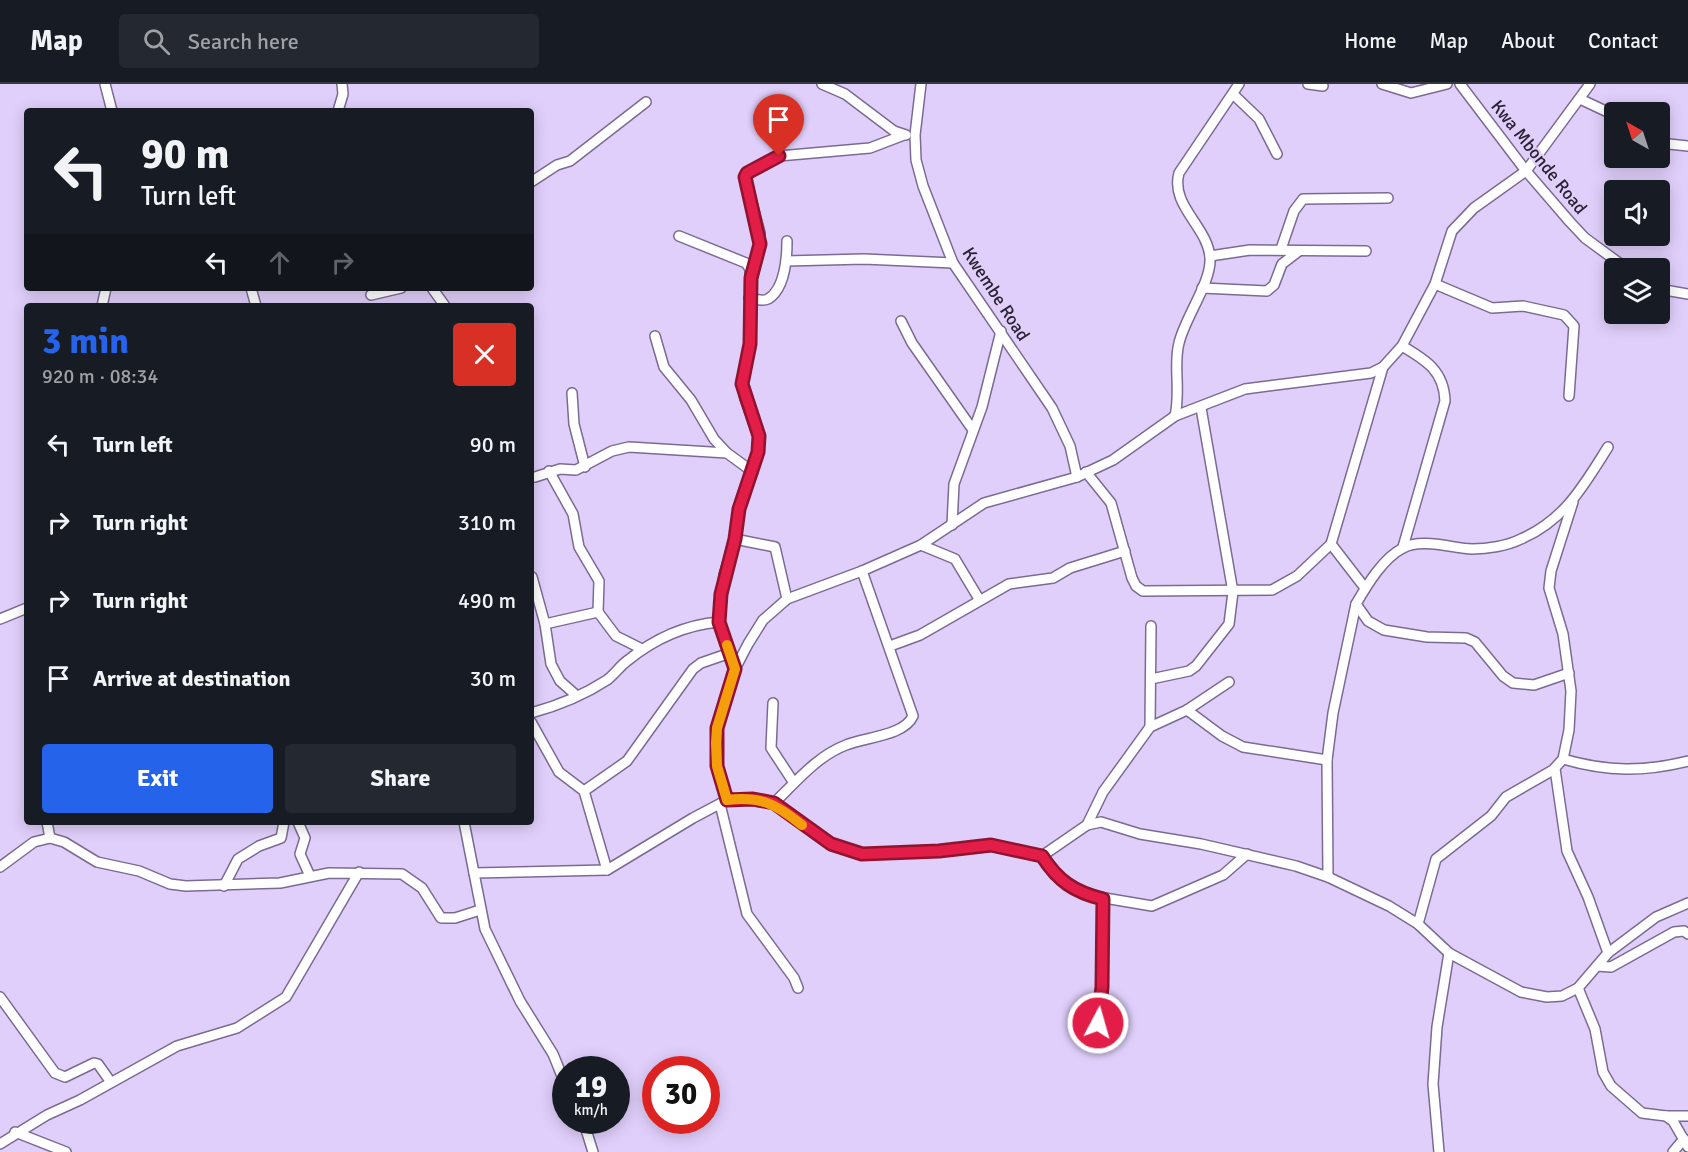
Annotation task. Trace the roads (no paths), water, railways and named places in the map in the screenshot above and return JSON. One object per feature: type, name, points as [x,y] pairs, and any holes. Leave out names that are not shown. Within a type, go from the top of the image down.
[{"type":"street","points":[[105,84],[111,108]]},
{"type":"street","points":[[339,108],[344,94],[342,84]]},
{"type":"street","points":[[822,84],[845,94],[894,131],[904,135]]},
{"type":"street","name":"Kwembe Road","points":[[921,84],[915,135],[916,160],[923,186],[953,263],[1052,408],[1081,475]]},
{"type":"street","points":[[1175,416],[1180,387],[1178,345],[1202,288],[1210,256],[1196,224],[1181,201],[1177,181],[1190,157],[1234,95],[1239,84]]},
{"type":"street","points":[[1308,84],[1323,86]]},
{"type":"street","points":[[1382,84],[1411,93],[1447,84]]},
{"type":"street","name":"Kwa Mbonde Road","points":[[1460,84],[1526,171],[1585,238],[1612,258]]},
{"type":"street","points":[[1081,475],[1111,503],[1132,578],[1136,586],[1143,591],[1233,592],[1272,590],[1283,585],[1331,544],[1383,367],[1402,346],[1435,284],[1452,231],[1464,217],[1526,171],[1590,84]]},
{"type":"street","points":[[1234,95],[1259,119],[1277,154]]},
{"type":"street","points":[[1580,99],[1604,110]]},
{"type":"street","points":[[534,180],[557,165],[570,161],[646,102]]},
{"type":"street","points":[[735,669],[719,622],[724,575],[735,539],[739,509],[753,472],[759,436],[742,384],[750,344],[751,278],[760,244],[745,177],[747,173],[779,156],[870,148],[904,135],[915,135]]},
{"type":"street","points":[[1670,144],[1688,146]]},
{"type":"street","points":[[1281,249],[1294,211],[1303,199],[1388,198]]},
{"type":"street","points":[[679,236],[746,263],[750,269],[751,278]]},
{"type":"street","points":[[749,298],[763,300],[772,295],[786,261],[787,241]]},
{"type":"street","points":[[1210,256],[1250,250],[1281,249],[1366,251]]},
{"type":"street","points":[[1202,288],[1267,291],[1274,285],[1282,264],[1299,251]]},
{"type":"street","points":[[786,261],[864,259],[953,263]]},
{"type":"street","points":[[1435,284],[1492,308],[1523,306],[1564,315],[1571,320],[1574,326],[1569,396]]},
{"type":"street","points":[[370,295],[388,291]]},
{"type":"street","points":[[434,291],[444,303]]},
{"type":"street","points":[[1670,291],[1688,294]]},
{"type":"street","points":[[901,321],[918,352],[973,430]]},
{"type":"street","points":[[952,525],[954,484],[982,407],[1001,331]]},
{"type":"street","points":[[655,336],[658,354],[664,367],[680,385],[714,439],[727,453],[753,472]]},
{"type":"street","points":[[1328,877],[1327,760],[1333,713],[1356,604],[1383,565],[1403,547],[1445,401],[1444,388],[1429,361],[1402,346]]},
{"type":"street","points":[[798,988],[794,978],[747,914],[717,766],[717,728],[735,669],[763,620],[787,599],[862,571],[921,545],[995,499],[1081,475],[1113,460],[1175,416],[1201,408],[1245,389],[1360,374],[1383,367]]},
{"type":"street","points":[[572,393],[574,424],[585,467]]},
{"type":"street","points":[[1151,679],[1189,671],[1197,666],[1229,624],[1233,592],[1201,408]]},
{"type":"street","points":[[535,477],[549,471],[585,467],[612,451],[629,447],[727,453]]},
{"type":"street","points":[[1418,924],[1436,859],[1491,816],[1506,797],[1555,769],[1563,759],[1571,701],[1563,634],[1549,588],[1551,571],[1573,501],[1608,447]]},
{"type":"street","points":[[549,471],[573,514],[579,547],[599,581],[598,612],[616,636],[642,649]]},
{"type":"street","points":[[1403,547],[1416,545],[1474,549],[1521,540],[1573,501]]},
{"type":"street","points":[[735,539],[776,547],[787,599]]},
{"type":"street","points":[[1331,544],[1365,588]]},
{"type":"street","points":[[921,545],[955,560],[979,599]]},
{"type":"street","points":[[890,646],[920,635],[979,599],[1009,584],[1053,578],[1070,568],[1125,551]]},
{"type":"street","points":[[774,803],[828,754],[846,745],[904,727],[913,716],[862,571]]},
{"type":"street","points":[[534,584],[545,624],[551,664],[560,681],[577,696]]},
{"type":"street","points":[[1356,604],[1368,621],[1384,630],[1427,637],[1466,638],[1475,642],[1503,676],[1513,683],[1534,685],[1569,673]]},
{"type":"street","points":[[0,619],[24,609]]},
{"type":"street","points":[[545,624],[598,612]]},
{"type":"street","points":[[534,712],[577,696],[608,679],[642,649],[682,628],[719,622]]},
{"type":"street","points":[[1150,727],[1151,626]]},
{"type":"street","points":[[584,791],[627,761],[693,669],[710,659],[730,653]]},
{"type":"street","points":[[1087,825],[1103,792],[1150,727],[1187,710],[1229,682]]},
{"type":"street","points":[[773,703],[771,748],[794,783]]},
{"type":"street","points":[[1187,710],[1222,736],[1243,747],[1327,760]]},
{"type":"street","points":[[534,727],[559,772],[584,791],[607,870]]},
{"type":"street","points":[[1563,759],[1592,767],[1642,771],[1688,761]]},
{"type":"street","points":[[1555,769],[1567,851],[1588,897],[1608,953]]},
{"type":"street","points":[[474,873],[607,870],[724,802],[753,799],[774,803],[809,830],[848,852],[889,854],[991,845],[1042,856],[1055,875],[1066,884],[1087,895],[1152,906],[1223,875],[1247,854]]},
{"type":"street","points":[[1042,856],[1087,825],[1101,822],[1140,834],[1247,854],[1328,877],[1389,906],[1418,924],[1449,953],[1521,992],[1554,996],[1578,988],[1608,953],[1656,917],[1688,903]]},
{"type":"street","points":[[47,825],[50,838]]},
{"type":"street","points":[[224,885],[238,859],[259,846],[281,838],[283,825]]},
{"type":"street","points":[[299,825],[305,838],[300,854],[310,876]]},
{"type":"street","points":[[465,825],[480,910],[499,960],[520,1001],[554,1056]]},
{"type":"street","points":[[0,867],[34,842],[50,838],[64,842],[97,862],[139,872],[170,884],[280,883],[310,876],[359,872],[402,874],[410,877],[422,888],[441,918],[455,918],[480,910]]},
{"type":"street","points":[[0,1143],[15,1132],[177,1046],[237,1028],[286,996],[359,872]]},
{"type":"street","points":[[1096,1041],[1102,987],[1103,899]]},
{"type":"street","points":[[1597,966],[1611,967],[1674,932],[1684,931],[1688,934]]},
{"type":"street","points":[[1439,1152],[1433,1084],[1437,1027],[1449,953]]},
{"type":"street","points":[[1578,988],[1595,1029],[1603,1072],[1611,1086],[1642,1113],[1688,1116]]},
{"type":"street","points":[[0,997],[55,1073],[65,1077],[94,1063],[98,1064],[110,1082]]},
{"type":"street","points":[[1666,1116],[1678,1127],[1687,1145],[1673,1152]]},
{"type":"street","points":[[15,1132],[66,1152]]},
{"type":"street","points":[[587,1134],[593,1152]]}]
